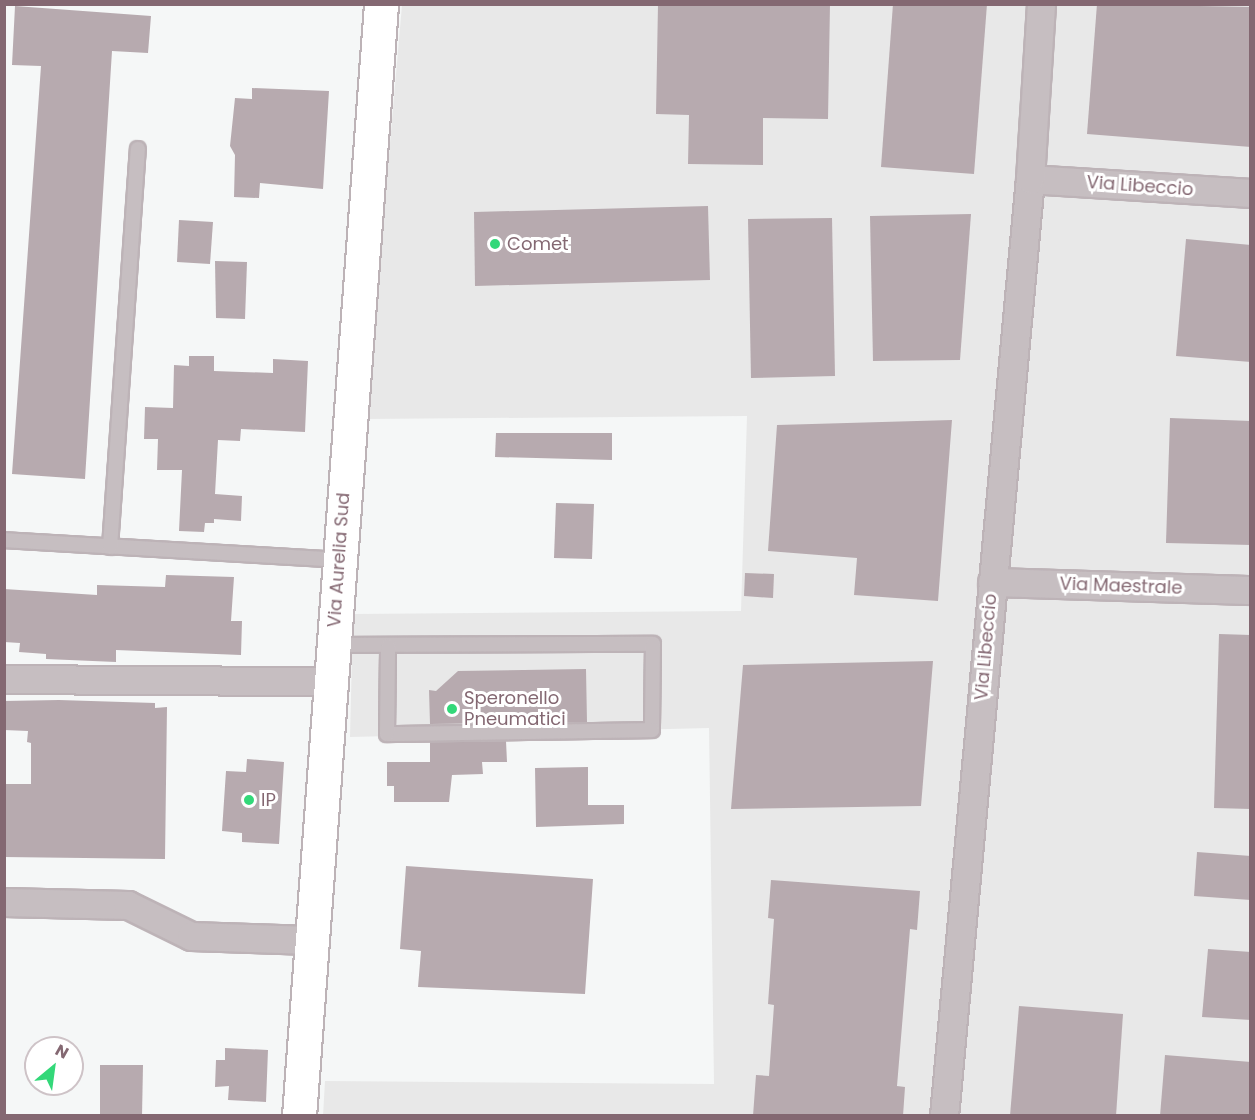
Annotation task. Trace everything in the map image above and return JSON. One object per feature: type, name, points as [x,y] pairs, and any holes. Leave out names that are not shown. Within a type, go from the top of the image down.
[{"type":"main road","name":"Via Aurelia Sud","points":[[299,1116],[310,939],[381,4]]},
{"type":"street","name":"Via Libeccio","points":[[944,1116],[1030,179],[1041,4]]},
{"type":"street","name":"Via Libeccio","points":[[1030,179],[1251,193]]},
{"type":"street","name":"Via Maestrale","points":[[992,582],[1251,590]]},
{"type":"street","points":[[4,679],[331,681]]},
{"type":"street","points":[[4,902],[128,905],[191,936],[310,939]]},
{"type":"lane","points":[[110,547],[138,149]]},
{"type":"lane","points":[[4,540],[339,560]]},
{"type":"lane","points":[[333,645],[653,644],[652,730],[387,734],[388,646]]},
{"type":"shaded area","points":[[402,5],[1250,5],[1250,1115],[323,1116],[325,1081],[714,1084],[709,728],[350,737],[353,614],[741,611],[747,416],[366,419]]},
{"type":"building","points":[[658,4],[830,4],[828,119],[763,118],[763,165],[688,164],[689,115],[656,114]]},
{"type":"building","points":[[893,4],[987,4],[974,174],[881,167]]},
{"type":"building","points":[[1097,4],[1251,7],[1251,147],[1087,134]]},
{"type":"building","points":[[15,6],[151,16],[148,53],[112,51],[85,479],[12,474],[41,66],[12,65]]},
{"type":"building","points":[[252,88],[329,91],[323,189],[260,183],[259,198],[234,197],[235,155],[230,146],[235,98],[252,99]]},
{"type":"building","points":[[708,206],[710,280],[475,286],[474,212]]},
{"type":"building","points":[[971,214],[960,360],[873,361],[870,216]]},
{"type":"building","points":[[832,218],[835,376],[751,378],[748,219]]},
{"type":"building","points":[[179,220],[213,222],[210,264],[177,262]]},
{"type":"building","points":[[1186,239],[1251,245],[1251,362],[1176,356]]},
{"type":"building","points":[[215,261],[247,262],[245,319],[216,318]]},
{"type":"building","points":[[189,356],[214,356],[214,371],[273,373],[273,359],[308,361],[305,432],[241,429],[240,441],[218,440],[215,494],[242,496],[241,521],[214,519],[214,523],[205,523],[204,532],[179,531],[182,470],[157,470],[158,439],[144,439],[145,407],[173,408],[174,365],[189,366]]},
{"type":"building","points":[[1170,418],[1251,421],[1251,545],[1166,543]]},
{"type":"building","points":[[952,420],[938,601],[854,595],[857,558],[768,551],[777,425]]},
{"type":"building","points":[[496,433],[612,433],[612,460],[495,457]]},
{"type":"building","points":[[556,503],[594,504],[592,559],[554,558]]},
{"type":"building","points":[[745,573],[774,574],[773,598],[744,596]]},
{"type":"building","points":[[166,575],[234,577],[231,621],[242,621],[241,655],[116,650],[116,662],[46,659],[46,654],[19,652],[20,643],[4,642],[4,589],[97,595],[97,585],[165,587]]},
{"type":"building","points":[[1219,634],[1251,635],[1251,809],[1214,808]]},
{"type":"building","points":[[933,661],[921,806],[731,809],[743,665]]},
{"type":"building","points":[[586,669],[587,722],[430,724],[429,690],[436,691],[458,671]]},
{"type":"building","points":[[4,701],[155,703],[155,708],[167,707],[165,859],[4,857],[4,784],[31,784],[31,743],[27,742],[28,731],[4,730]]},
{"type":"building","points":[[506,741],[507,762],[482,762],[483,774],[452,775],[449,802],[394,802],[394,786],[387,786],[387,762],[430,762],[430,742]]},
{"type":"building","points":[[247,759],[284,762],[279,844],[242,842],[242,833],[222,831],[226,771],[246,772]]},
{"type":"building","points":[[588,767],[588,805],[624,805],[624,824],[536,827],[535,768]]},
{"type":"building","points":[[1197,852],[1251,856],[1251,900],[1194,896]]},
{"type":"building","points":[[406,866],[593,879],[585,994],[418,987],[421,951],[400,949]]},
{"type":"building","points":[[771,880],[920,891],[917,930],[910,929],[897,1086],[905,1087],[903,1116],[753,1116],[756,1075],[769,1076],[774,1005],[768,1004],[774,919],[768,918]]},
{"type":"building","points":[[1208,949],[1251,952],[1251,1020],[1202,1017]]},
{"type":"building","points":[[1019,1006],[1123,1014],[1116,1116],[1010,1116]]},
{"type":"building","points":[[225,1048],[268,1050],[266,1102],[228,1100],[229,1086],[215,1087],[216,1060],[225,1060]]},
{"type":"building","points":[[1165,1055],[1251,1062],[1251,1116],[1160,1116]]},
{"type":"building","points":[[100,1065],[143,1065],[142,1116],[100,1116]]},
{"type":"place","name":"Comet","points":[[495,244]]},
{"type":"place","name":"Speronello Pneumatici","points":[[452,709]]},
{"type":"place","name":"IP","points":[[249,800]]}]
